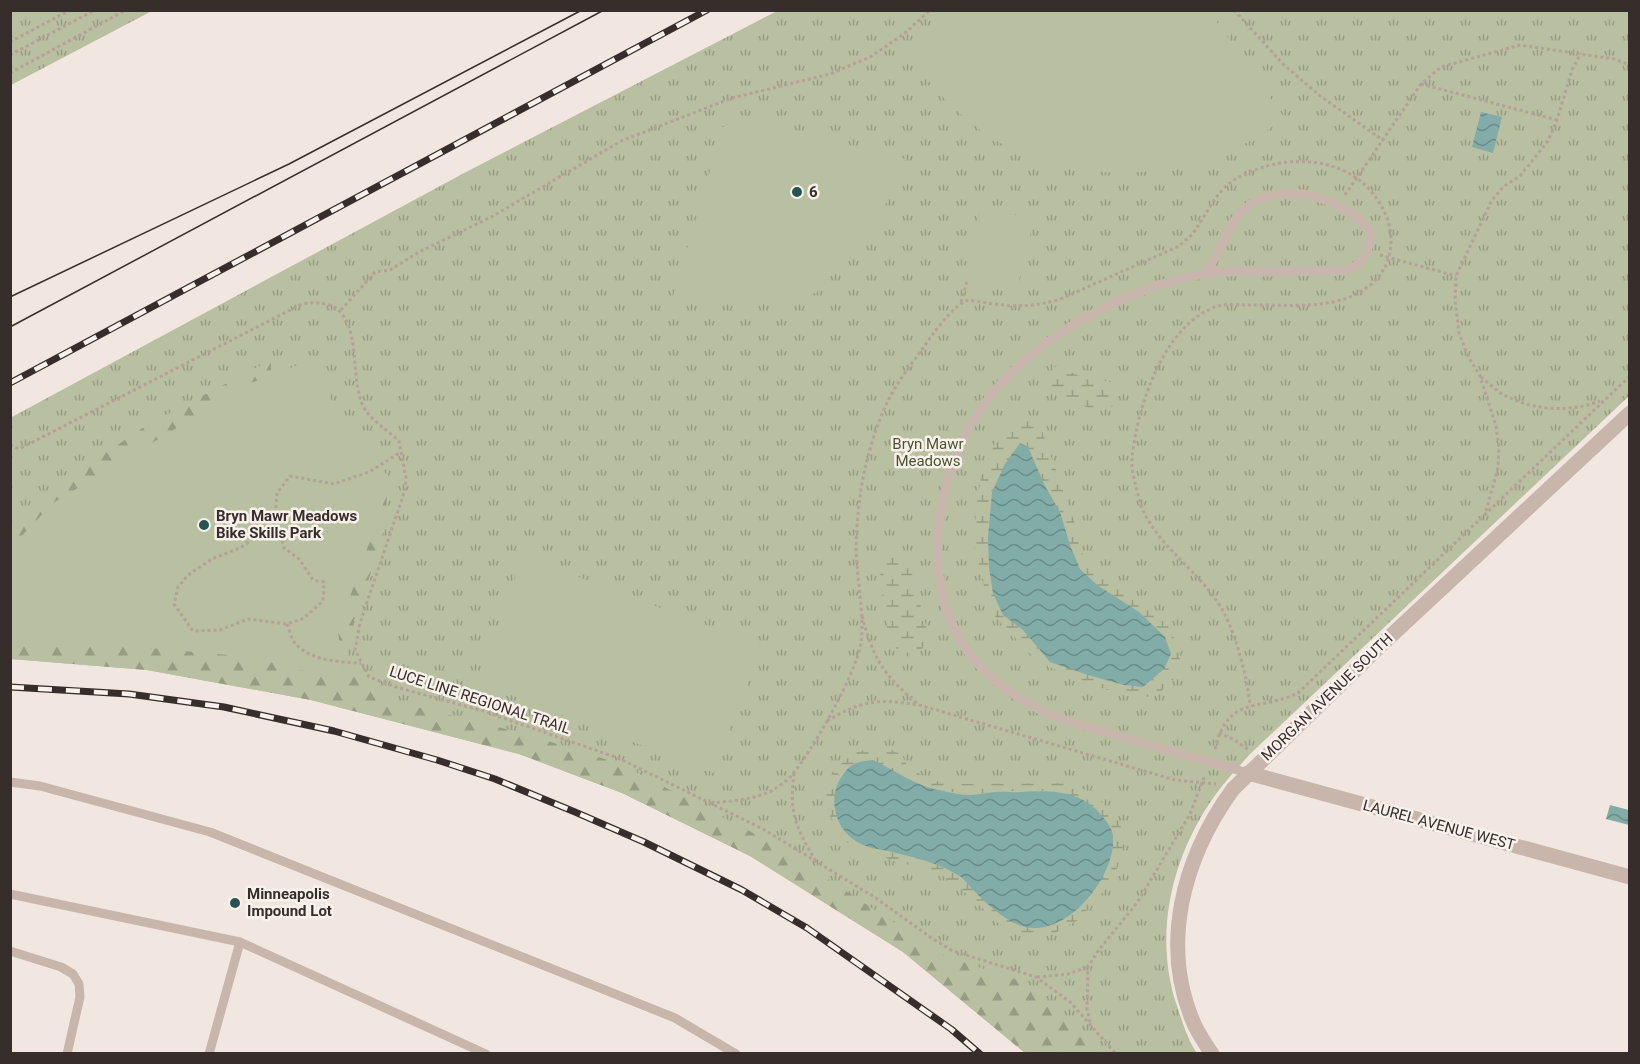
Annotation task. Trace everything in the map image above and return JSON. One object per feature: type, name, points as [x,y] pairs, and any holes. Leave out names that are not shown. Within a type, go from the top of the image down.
[{"type":"street","name":"MORGAN AVENUE SOUTH","points":[[1212,1053],[1196,1027],[1184,994],[1177,939],[1185,887],[1199,848],[1218,810],[1248,773],[1629,413]]},
{"type":"street","name":"LAUREL AVENUE WEST","points":[[1248,773],[1629,876]]},
{"type":"lane","points":[[1206,274],[1238,215],[1256,200],[1277,194],[1304,194],[1337,205],[1357,216],[1368,227],[1370,239],[1367,250],[1358,265],[1347,270],[1206,274],[1150,288],[1074,324],[1046,343],[1015,369],[982,407],[962,441],[947,481],[940,512],[937,549],[940,580],[958,636],[980,665],[1010,693],[1038,710],[1067,721],[1248,773]]},
{"type":"lane","points":[[10,782],[40,786],[210,832],[675,1018],[736,1053]]},
{"type":"lane","points":[[10,894],[240,942],[486,1053]]},
{"type":"lane","points":[[209,1053],[240,942]]},
{"type":"lane","points":[[10,951],[61,966],[73,974],[80,984],[81,997],[67,1053]]},
{"type":"path","points":[[10,42],[70,10]]},
{"type":"path","points":[[10,56],[95,10]]},
{"type":"path","points":[[10,73],[126,10]]},
{"type":"path","points":[[340,311],[375,272],[390,270],[419,252],[493,216],[621,141],[732,98],[840,70],[870,57],[904,34],[930,10]]},
{"type":"path","points":[[1234,10],[1283,64],[1319,95],[1384,141]]},
{"type":"path","points":[[1337,205],[1384,141],[1421,84],[1441,67],[1520,45],[1614,59],[1629,65]]},
{"type":"path","points":[[1486,512],[1498,468],[1499,447],[1496,426],[1480,376],[1468,356],[1459,333],[1455,300],[1456,276],[1492,200],[1503,186],[1520,176],[1548,141],[1557,120],[1572,70],[1581,53]]},
{"type":"path","points":[[1421,84],[1557,120]]},
{"type":"path","points":[[961,302],[969,300],[1024,307],[1043,305],[1063,298],[1179,246],[1193,233],[1207,209],[1233,181],[1272,163],[1318,162],[1340,169],[1371,189],[1387,215],[1391,232],[1389,257],[1378,279],[1348,298],[1330,303],[1221,305],[1205,312],[1180,331],[1154,378],[1141,410],[1132,461],[1141,506],[1155,529],[1209,589],[1224,613],[1249,693],[1250,706]]},
{"type":"path","points":[[1367,250],[1456,276]]},
{"type":"path","points":[[711,803],[756,796],[773,790],[789,778],[826,722],[852,669],[861,643],[857,564],[860,497],[864,471],[887,403],[937,328],[961,302],[967,281]]},
{"type":"path","points":[[10,445],[19,449],[291,309],[316,302],[330,305],[340,311],[350,328],[355,374],[362,404],[375,421],[399,441],[406,478],[405,490],[360,623],[355,651],[361,663],[314,657],[294,642],[287,624]]},
{"type":"path","points":[[1480,376],[1507,397],[1534,406],[1556,409],[1584,407],[1604,400]]},
{"type":"path","points":[[1214,753],[1219,733],[1234,713],[1250,706],[1283,700],[1298,693],[1629,376]]},
{"type":"path","points":[[274,532],[277,493],[290,476],[334,484],[369,472],[400,452]]},
{"type":"path","points":[[265,530],[281,533],[284,548],[299,559],[313,580],[324,582],[323,601],[304,618],[287,624],[248,619],[220,630],[193,631],[174,604],[178,587],[188,575],[212,559],[240,548],[265,530]]},
{"type":"path","points":[[860,612],[869,643],[881,666],[897,687],[919,705]]},
{"type":"path","name":"LUCE LINE REGIONAL TRAIL","points":[[361,663],[369,677],[396,687],[483,711],[618,758],[763,829],[876,898],[953,951],[1036,977],[1052,987],[1090,1023],[1116,1053]]},
{"type":"path","points":[[826,722],[850,707],[866,702],[900,702],[919,705],[1175,780],[1222,786]]},
{"type":"path","points":[[1219,733],[1252,752]]},
{"type":"path","points":[[794,771],[791,808],[797,826],[816,861]]},
{"type":"path","points":[[1090,1023],[1087,1009],[1088,967],[1137,903],[1190,814],[1207,772]]},
{"type":"path","points":[[1036,977],[1068,974],[1088,967]]},
{"type":"green space","points":[[11,10],[152,10],[152,11],[11,85]]},
{"type":"green space","points":[[971,10],[1209,11],[1284,117],[1262,134],[1229,151],[1197,162],[1163,169],[1129,173],[1094,171],[1060,166],[1028,156],[997,141],[960,113],[928,81],[909,56]]},
{"type":"green space","name":"Bryn Mawr Meadows","points":[[777,11],[1629,11],[1629,396],[1249,755],[1216,794],[1201,817],[1178,867],[1167,921],[1166,949],[1169,976],[1183,1023],[1197,1053],[1025,1053],[903,952],[750,856],[622,793],[519,754],[311,700],[147,670],[11,659],[10,418],[466,172]]},
{"type":"green space","points":[[1577,11],[1629,11],[1629,20]]},
{"type":"green space","name":"6","points":[[739,118],[905,159],[877,223],[816,293],[746,302],[673,296],[723,127]]},
{"type":"green space","points":[[981,207],[1034,219],[1016,293],[963,280]]},
{"type":"green space","name":"Bryn Mawr Meadows Bike Skills Park","points":[[271,360],[270,414],[347,481],[387,496],[383,539],[349,634],[348,654],[363,679],[393,701],[526,734],[620,764],[774,844],[945,956],[1024,982],[1080,1027],[1106,1053],[1025,1053],[903,952],[750,856],[622,793],[519,754],[311,700],[147,670],[11,659],[10,518],[147,425]]},
{"type":"green space","name":"Bryn Mawr Meadows Bike Skills Park","points":[[306,362],[345,420],[373,453],[391,482],[338,630],[344,684],[330,678],[251,657],[92,643],[37,645],[11,642],[11,547],[53,503],[198,415],[235,389]]},
{"type":"green space","points":[[1057,365],[1079,376],[1110,382],[1112,392],[1117,397],[1112,407],[1096,410],[1078,404],[1069,407],[1054,391],[1049,375]]},
{"type":"green space","points":[[1030,418],[1041,428],[1074,521],[1081,552],[1096,570],[1145,603],[1167,624],[1179,648],[1180,665],[1172,682],[1154,697],[1126,696],[1069,677],[1035,659],[990,611],[974,544],[976,510],[981,477],[997,438],[1010,424]],"holes":[[[1045,486],[1060,512],[1080,569],[1097,585],[1139,612],[1165,637],[1171,654],[1163,669],[1143,687],[1124,685],[1050,662],[1023,630],[1003,615],[993,592],[988,537],[991,522]]]},
{"type":"green space","points":[[895,555],[909,563],[929,636],[918,653],[910,656],[900,655],[888,633],[880,581],[881,565],[887,558]]},
{"type":"green space","points":[[523,556],[761,646],[714,773],[477,682]]},
{"type":"green space","points":[[889,748],[902,755],[907,765],[927,779],[950,784],[1072,783],[1095,795],[1120,822],[1123,845],[1120,862],[1108,886],[1078,920],[1053,934],[1029,937],[1000,925],[972,898],[942,875],[859,850],[842,839],[828,811],[824,794],[833,771],[856,751]],"holes":[[[896,771],[923,787],[969,795],[999,791],[1055,791],[1025,927],[1007,918],[962,878],[945,868],[878,850]]]},
{"type":"water","points":[[1481,112],[1502,117],[1493,153],[1472,147]]},
{"type":"water","points":[[1020,443],[1028,447],[1045,486],[1060,512],[1080,569],[1097,585],[1139,612],[1165,637],[1171,654],[1164,669],[1143,687],[1124,685],[1050,662],[1023,630],[1003,615],[993,593],[989,568],[988,537],[992,492],[1005,464]]},
{"type":"water","points":[[873,760],[924,786],[953,793],[970,795],[1043,791],[1065,794],[1086,801],[1105,819],[1111,829],[1112,852],[1107,869],[1098,885],[1073,913],[1057,923],[1041,928],[1019,925],[992,908],[953,872],[918,859],[865,846],[846,832],[837,816],[834,797],[836,788],[850,766]]},
{"type":"water","points":[[1610,805],[1629,810],[1629,825],[1606,819]]},
{"type":"tram line","points":[[10,297],[289,164],[582,10]]},
{"type":"tram line","points":[[10,327],[604,10]]},
{"type":"railway","points":[[10,383],[707,10]]},
{"type":"railway","points":[[10,687],[129,694],[224,707],[334,731],[495,779],[644,842],[742,890],[807,928],[951,1029],[980,1054]]},
{"type":"place","name":"6","points":[[797,192]]},
{"type":"place","name":"Bryn Mawr Meadows Bike Skills Park","points":[[204,525]]},
{"type":"place","name":"Minneapolis Impound Lot","points":[[235,903]]}]
